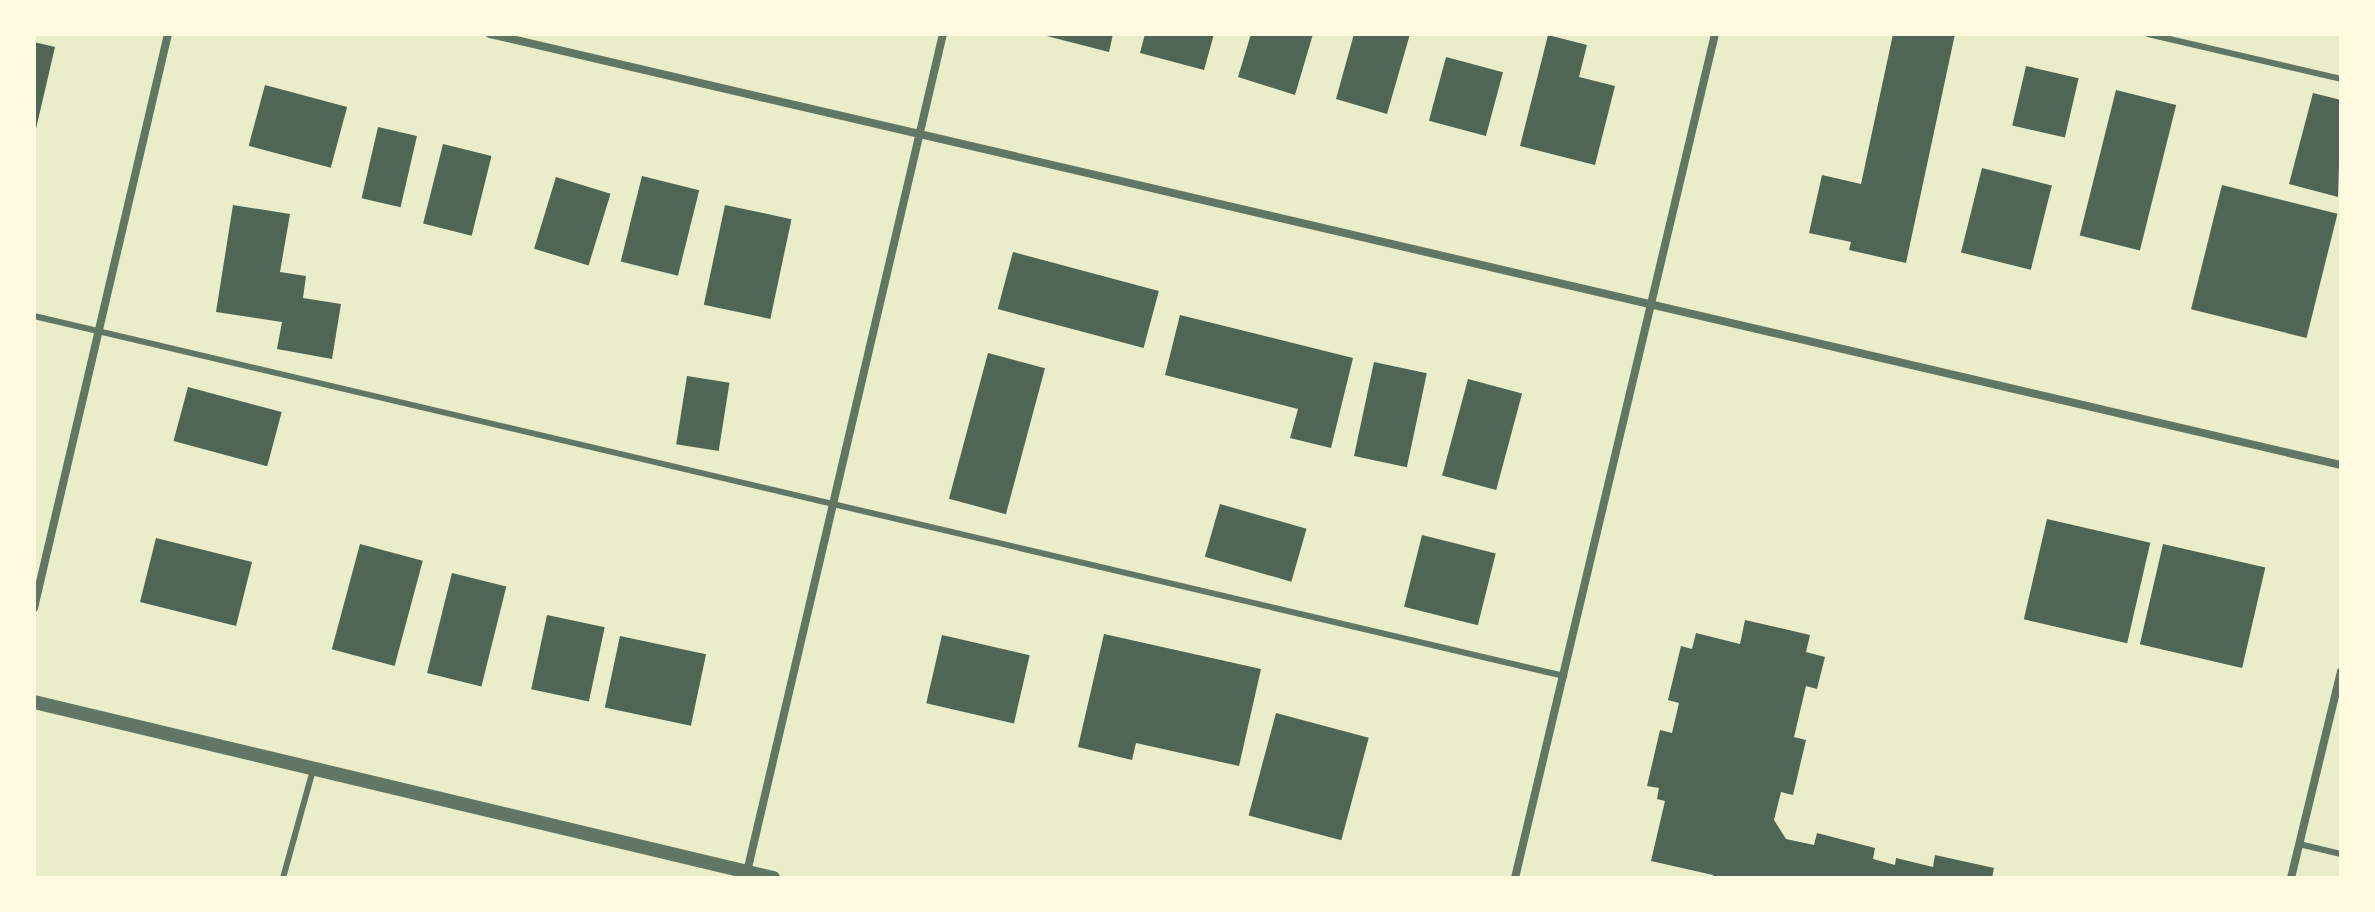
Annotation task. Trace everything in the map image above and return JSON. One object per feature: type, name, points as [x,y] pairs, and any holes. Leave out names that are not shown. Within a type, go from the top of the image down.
[{"type":"street","points":[[34,608],[168,34]]},
{"type":"street","points":[[490,34],[2341,465]]},
{"type":"street","points":[[746,875],[943,34]]},
{"type":"street","points":[[1515,878],[1715,34]]},
{"type":"street","points":[[2291,878],[2341,672]]},
{"type":"street","points":[[34,702],[746,875],[773,878]]},
{"type":"lane","points":[[2148,34],[2341,79]]},
{"type":"lane","points":[[34,316],[1564,676]]},
{"type":"lane","points":[[283,878],[313,770]]},
{"type":"lane","points":[[2299,844],[2341,854]]},
{"type":"building","points":[[1039,34],[1113,34],[1109,52]]},
{"type":"building","points":[[1145,34],[1214,34],[1204,70],[1140,53]]},
{"type":"building","points":[[1251,34],[1313,34],[1295,95],[1238,77]]},
{"type":"building","points":[[1354,34],[1410,34],[1387,114],[1336,99]]},
{"type":"building","points":[[1893,34],[1955,34],[1906,263],[1849,250],[1851,242],[1809,233],[1822,175],[1861,184]]},
{"type":"building","points":[[1548,35],[1587,45],[1579,77],[1615,86],[1595,165],[1520,146]]},
{"type":"building","points":[[34,42],[55,47],[35,133],[34,132]]},
{"type":"building","points":[[1446,57],[1503,72],[1486,136],[1429,121]]},
{"type":"building","points":[[2026,66],[2079,78],[2065,138],[2012,125]]},
{"type":"building","points":[[265,85],[347,107],[331,168],[249,146]]},
{"type":"building","points":[[2116,90],[2176,105],[2140,251],[2080,236]]},
{"type":"building","points":[[2313,93],[2341,100],[2338,197],[2289,184]]},
{"type":"building","points":[[378,127],[417,136],[401,207],[362,198]]},
{"type":"building","points":[[443,144],[492,156],[472,236],[423,224]]},
{"type":"building","points":[[1982,168],[2052,185],[2031,270],[1961,252]]},
{"type":"building","points":[[642,176],[699,190],[678,276],[621,261]]},
{"type":"building","points":[[556,177],[611,194],[589,265],[534,249]]},
{"type":"building","points":[[2222,185],[2337,214],[2306,338],[2191,309]]},
{"type":"building","points":[[233,205],[290,214],[280,272],[306,276],[303,298],[341,304],[332,359],[277,349],[282,322],[216,312]]},
{"type":"building","points":[[725,205],[792,219],[770,319],[704,305]]},
{"type":"building","points":[[1013,252],[1159,291],[1144,348],[998,309]]},
{"type":"building","points":[[1180,315],[1353,358],[1331,448],[1290,438],[1298,409],[1165,375]]},
{"type":"building","points":[[988,353],[1045,368],[1006,514],[949,499]]},
{"type":"building","points":[[1374,362],[1427,373],[1407,467],[1354,456]]},
{"type":"building","points":[[687,376],[729,383],[719,451],[676,444]]},
{"type":"building","points":[[1468,379],[1522,393],[1496,490],[1442,476]]},
{"type":"building","points":[[188,387],[282,412],[267,466],[174,441]]},
{"type":"building","points":[[1220,504],[1307,529],[1291,582],[1205,557]]},
{"type":"building","points":[[2047,519],[2150,543],[2127,643],[2024,619]]},
{"type":"building","points":[[1422,535],[1496,553],[1478,625],[1404,607]]},
{"type":"building","points":[[156,538],[252,562],[236,626],[140,602]]},
{"type":"building","points":[[360,544],[423,561],[395,666],[332,649]]},
{"type":"building","points":[[2163,544],[2265,568],[2242,668],[2140,644]]},
{"type":"building","points":[[452,573],[506,587],[481,686],[427,673]]},
{"type":"building","points":[[547,615],[605,627],[589,702],[531,689]]},
{"type":"building","points":[[1745,620],[1810,635],[1806,652],[1825,657],[1817,689],[1806,686],[1794,737],[1806,740],[1793,795],[1781,792],[1774,820],[1786,839],[1814,845],[1817,833],[1875,848],[1873,859],[1895,865],[1896,858],[1933,867],[1935,855],[1994,868],[1992,878],[1713,878],[1713,875],[1651,861],[1665,801],[1657,799],[1659,788],[1647,786],[1660,730],[1672,733],[1679,703],[1668,700],[1681,646],[1692,649],[1696,633],[1740,644]]},
{"type":"building","points":[[1104,634],[1261,669],[1239,766],[1136,743],[1132,760],[1078,747]]},
{"type":"building","points":[[942,635],[1030,655],[1014,723],[926,703]]},
{"type":"building","points":[[620,636],[706,654],[691,726],[605,707]]},
{"type":"building","points":[[1276,713],[1369,738],[1341,840],[1249,815]]}]
